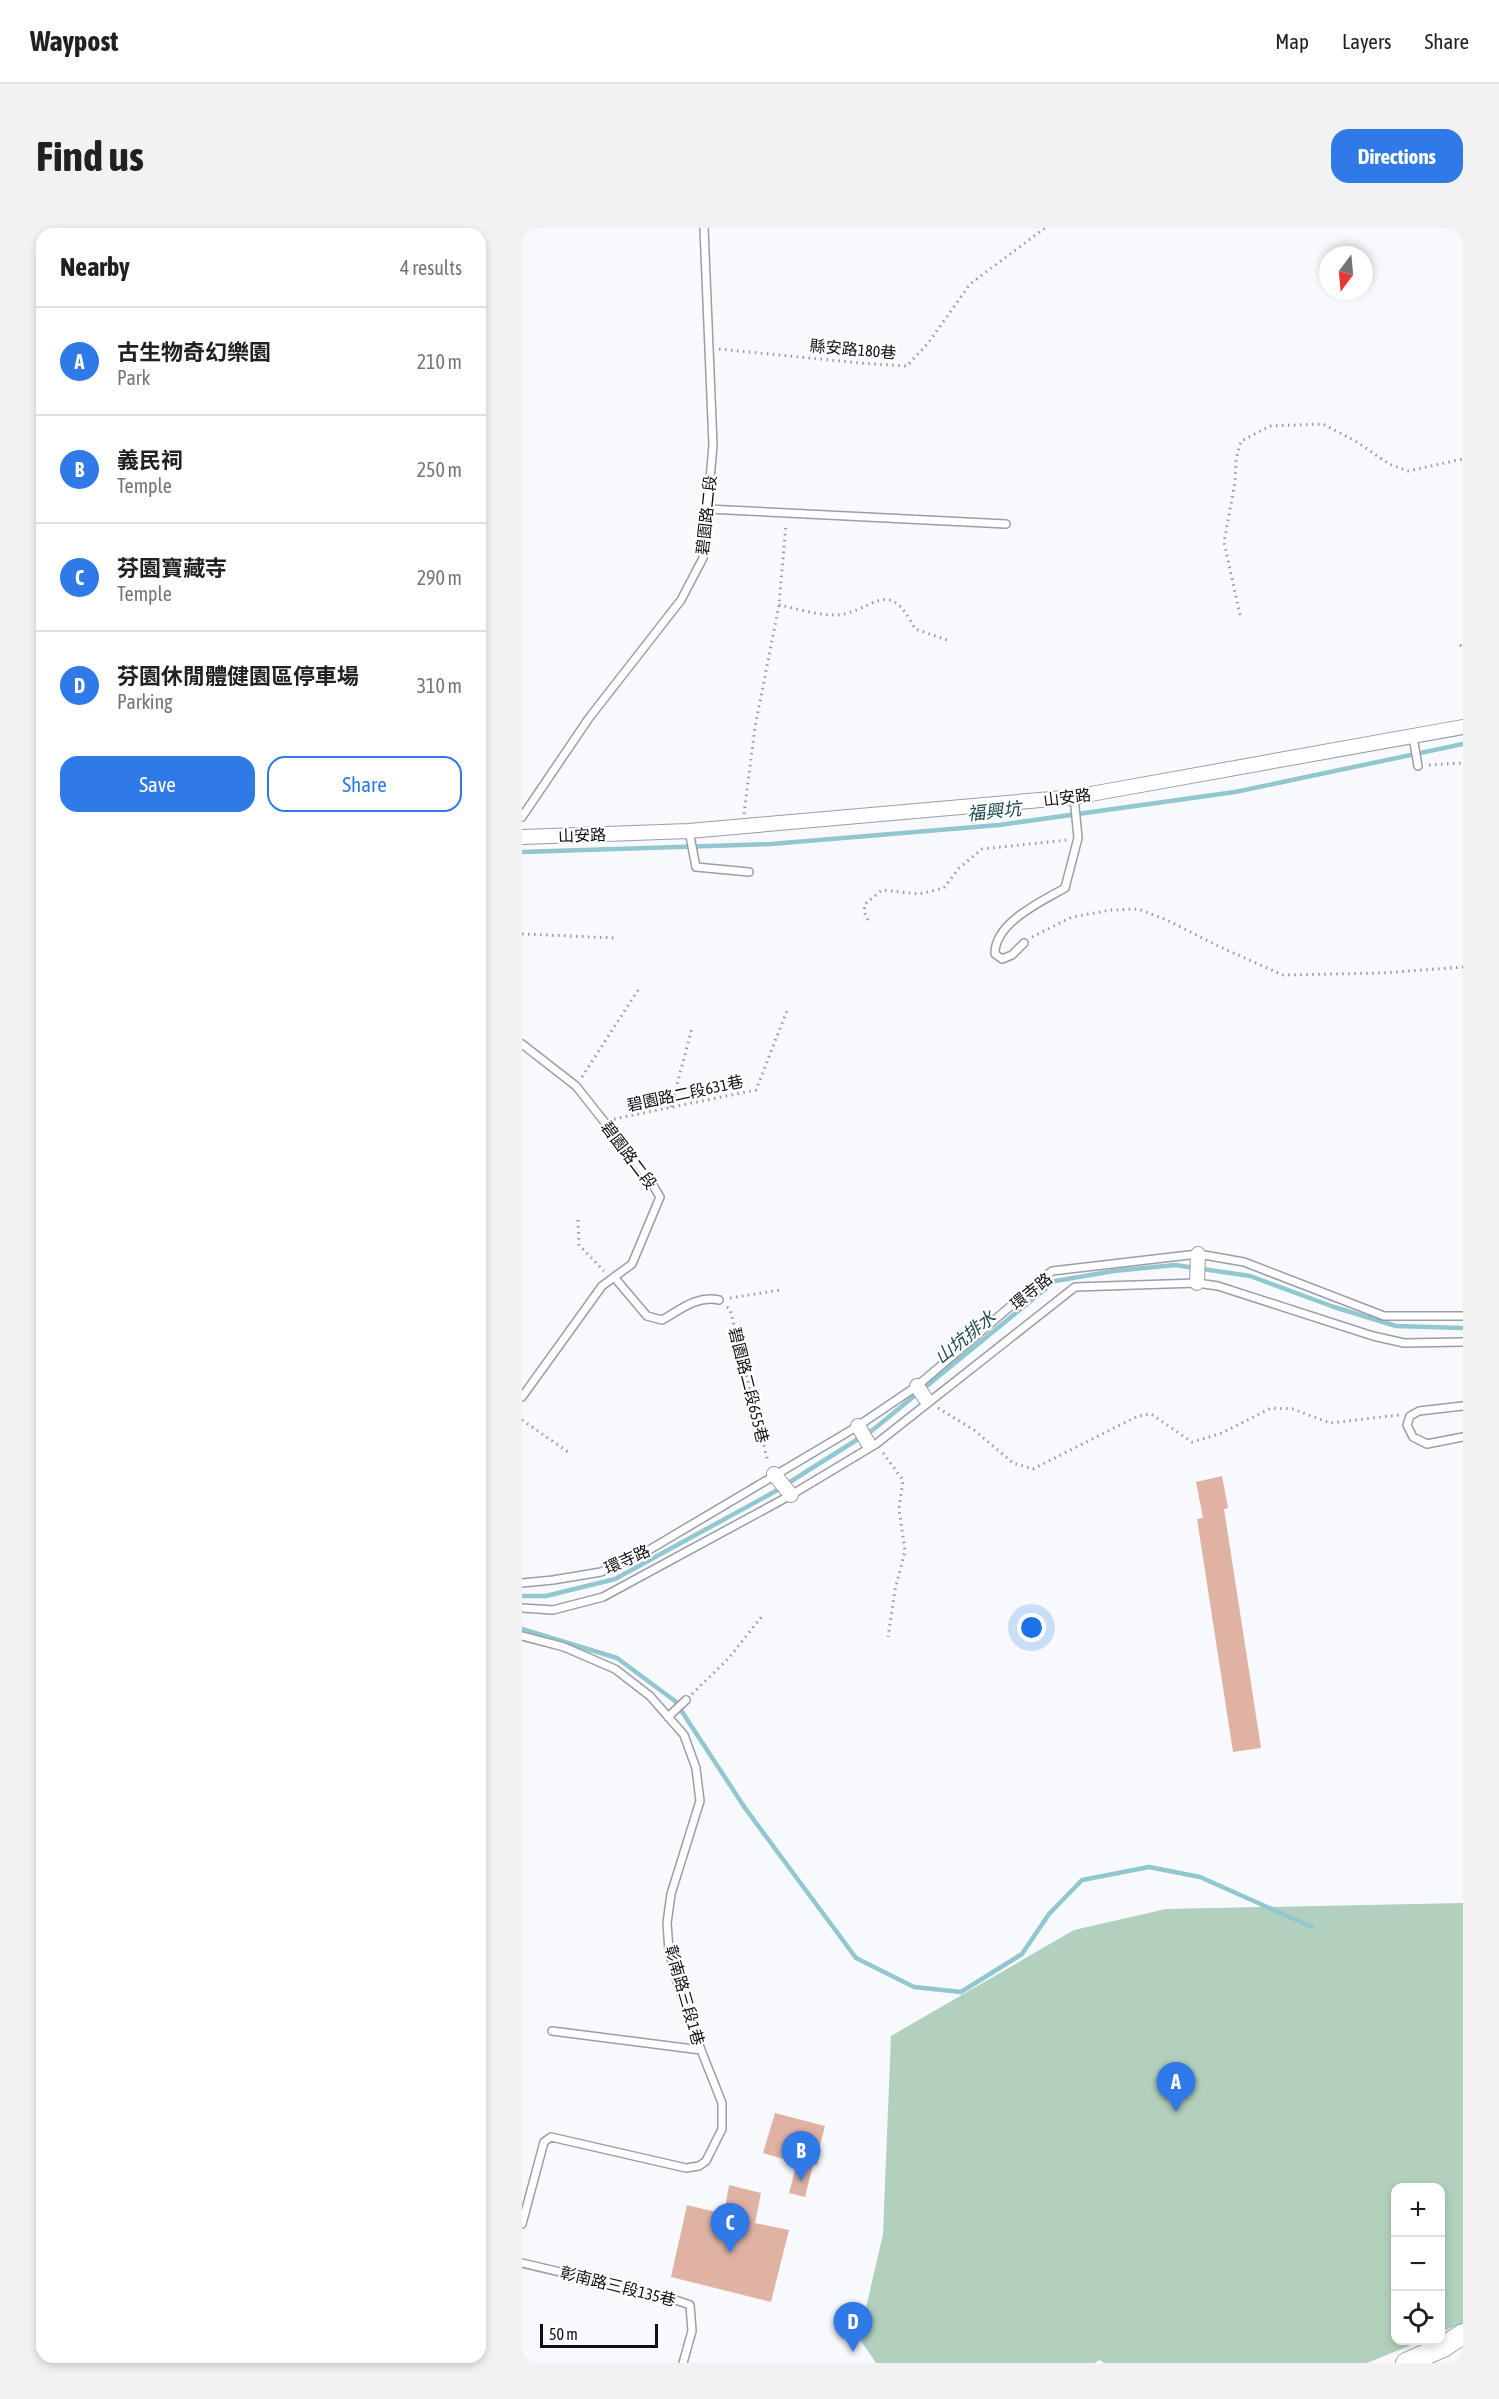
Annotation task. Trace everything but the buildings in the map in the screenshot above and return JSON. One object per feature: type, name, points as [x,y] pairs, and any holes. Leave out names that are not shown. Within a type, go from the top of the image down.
[{"type":"street","name":"山安路","points":[[522,837],[689,831],[1074,797],[1463,727]]},
{"type":"street","points":[[778,1478],[791,1495]]},
{"type":"street","points":[[1406,2363],[1443,2347],[1463,2334]]},
{"type":"lane","name":"碧園路二段","points":[[522,817],[589,718],[681,600],[703,558],[713,445],[704,228]]},
{"type":"lane","points":[[707,509],[1006,524]]},
{"type":"lane","points":[[1413,737],[1418,766]]},
{"type":"lane","points":[[1024,943],[1012,955],[1002,958],[995,954],[995,946],[1005,930],[1023,912],[1065,888],[1078,838],[1074,797]]},
{"type":"lane","points":[[689,831],[696,867],[748,872]]},
{"type":"lane","name":"碧園路二段","points":[[522,1044],[576,1086],[648,1177],[660,1197],[632,1264],[602,1286],[522,1397]]},
{"type":"lane","name":"環寺路","points":[[522,1608],[553,1610],[603,1597],[791,1495],[922,1393],[1075,1287],[1244,1262],[1384,1316],[1463,1316]]},
{"type":"lane","name":"環寺路","points":[[522,1583],[553,1581],[602,1572],[649,1550],[778,1478],[866,1436],[922,1393],[1052,1271],[1198,1267],[1218,1286],[1393,1340],[1463,1342]]},
{"type":"lane","points":[[615,1276],[647,1316],[662,1320],[691,1303],[710,1298],[719,1300]]},
{"type":"lane","points":[[1463,1406],[1419,1411],[1410,1416],[1407,1425],[1413,1437],[1427,1444],[1463,1437]]},
{"type":"lane","name":"彰南路三段1巷","points":[[522,1636],[564,1647],[615,1669],[650,1696],[684,1735],[696,1768],[700,1801],[671,1894],[667,1923],[669,1951],[701,2050],[722,2103],[722,2129],[706,2161],[699,2166],[686,2168],[551,2138],[544,2142],[522,2224]]},
{"type":"lane","points":[[669,1717],[686,1700]]},
{"type":"lane","points":[[552,2031],[701,2050]]},
{"type":"lane","name":"彰南路三段135巷","points":[[522,2263],[670,2298],[690,2305],[692,2331],[683,2363]]},
{"type":"path","name":"縣安路180巷","points":[[709,348],[907,366],[929,342],[970,284],[1045,228]]},
{"type":"path","points":[[1240,615],[1224,542],[1241,441],[1270,426],[1323,424],[1357,442],[1389,464],[1408,471],[1463,459]]},
{"type":"path","points":[[742,826],[755,727],[779,605],[787,513]]},
{"type":"path","points":[[779,605],[831,615],[859,609],[883,598],[895,601],[908,615],[915,629],[947,640]]},
{"type":"path","points":[[1418,766],[1463,763]]},
{"type":"path","points":[[868,920],[864,912],[865,904],[882,890],[919,894],[944,888],[959,868],[982,849],[1078,838]]},
{"type":"path","points":[[1024,943],[1036,934],[1072,917],[1111,910],[1138,909],[1167,920],[1283,975],[1372,973],[1463,967]]},
{"type":"path","points":[[522,934],[615,938]]},
{"type":"path","points":[[576,1086],[640,987]]},
{"type":"path","name":"碧園路二段631巷","points":[[603,1121],[756,1089],[788,1008]]},
{"type":"path","points":[[670,1107],[692,1028]]},
{"type":"path","points":[[578,1220],[579,1245],[603,1271],[615,1276]]},
{"type":"path","points":[[719,1300],[780,1290]]},
{"type":"path","name":"碧園路二段655巷","points":[[719,1300],[730,1309],[769,1464],[778,1478]]},
{"type":"path","points":[[922,1393],[974,1430],[1013,1463],[1033,1469],[1138,1416],[1151,1414],[1192,1442],[1222,1433],[1271,1408],[1293,1409],[1330,1423],[1383,1418],[1419,1411]]},
{"type":"path","points":[[522,1420],[568,1452]]},
{"type":"path","points":[[866,1436],[903,1480],[899,1509],[905,1551],[895,1590],[888,1637]]},
{"type":"path","points":[[686,1700],[728,1659],[763,1615]]},
{"type":"green space","points":[[1463,1903],[1463,2323],[1445,2330],[1445,2183],[1391,2183],[1391,2345],[1411,2345],[1367,2363],[1104,2363],[1100,2360],[1094,2363],[876,2363],[859,2338],[883,2234],[891,2036],[1074,1930],[1166,1909]]},
{"type":"waterway","name":"福興坑","points":[[522,852],[771,844],[999,825],[1235,792],[1463,744]]},
{"type":"waterway","name":"山坑排水","points":[[522,1596],[546,1596],[615,1579],[774,1492],[874,1429],[1055,1281],[1114,1271],[1175,1265],[1250,1276],[1334,1307],[1396,1326],[1463,1328]]},
{"type":"waterway","points":[[522,1629],[617,1658],[675,1701],[745,1808],[856,1958],[914,1987],[961,1992],[1022,1954],[1049,1914],[1082,1880],[1149,1867],[1200,1877],[1312,1927]]},
{"type":"place","name":"古生物奇幻樂園","points":[[1176,2112]]},
{"type":"place","name":"義民祠","points":[[801,2181]]},
{"type":"place","name":"芬園寶藏寺","points":[[730,2253]]},
{"type":"place","name":"芬園休閒體健園區停車場","points":[[853,2352]]}]
